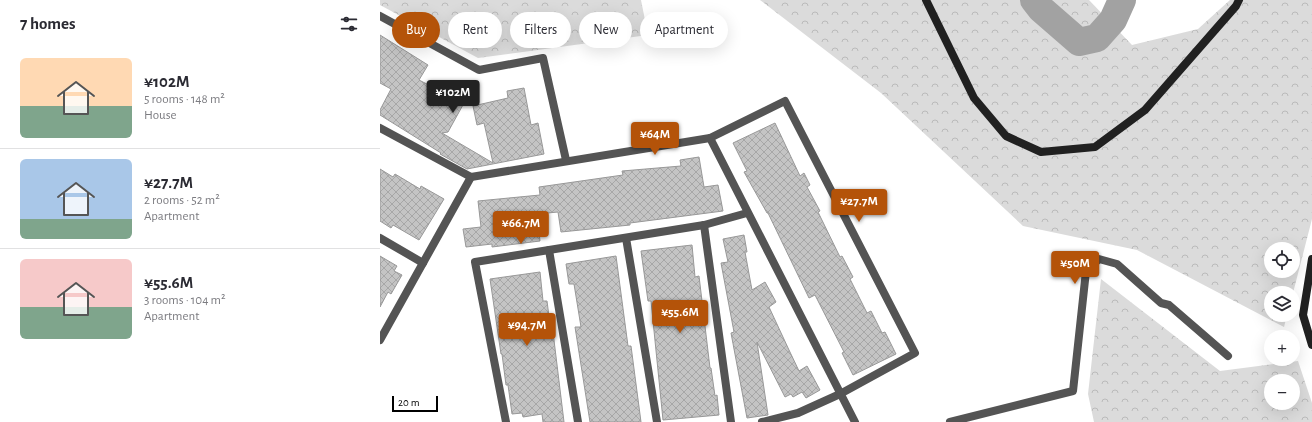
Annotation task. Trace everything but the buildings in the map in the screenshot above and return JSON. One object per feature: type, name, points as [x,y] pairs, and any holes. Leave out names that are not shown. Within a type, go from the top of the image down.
[{"type":"street","points":[[926,0],[974,98],[1006,136],[1041,152],[1095,147],[1144,110],[1197,52],[1236,6],[1239,0]]},
{"type":"street","points":[[380,16],[479,70],[543,58],[566,160]]},
{"type":"street","points":[[380,128],[471,178],[566,160],[710,138],[785,101],[915,353],[840,394],[798,414],[762,422]]},
{"type":"street","points":[[710,138],[855,422]]},
{"type":"street","points":[[380,340],[471,178]]},
{"type":"street","points":[[506,422],[475,262],[704,225],[747,213]]},
{"type":"street","points":[[704,225],[731,422]]},
{"type":"street","points":[[380,238],[423,263]]},
{"type":"street","points":[[626,238],[657,422]]},
{"type":"street","points":[[549,250],[578,422]]},
{"type":"street","points":[[950,422],[1073,391],[1086,270],[1099,259],[1118,264],[1161,304],[1169,305],[1228,356]]},
{"type":"street","points":[[1312,259],[1303,315],[1312,345]]},
{"type":"green space","points":[[380,0],[641,0],[643,12],[640,12],[640,36],[632,37],[632,12],[579,12],[579,44],[571,45],[571,12],[510,12],[510,48],[552,48],[478,58],[460,48],[502,48],[502,12],[448,12],[448,42],[440,37],[440,12],[393,12],[380,5]]},
{"type":"green space","points":[[760,0],[1089,0],[1132,45],[1198,29],[1230,0],[1312,0],[1312,219],[1300,266],[1300,242],[1264,242],[1264,278],[1297,278],[1295,286],[1264,286],[1264,317],[1137,250],[1023,226],[881,93]]},
{"type":"green space","points":[[1101,279],[1220,371],[1264,365],[1300,366],[1312,403],[1312,422],[1094,422],[1088,394]]},
{"type":"green space","points":[[1274,322],[1285,322],[1284,327]]},
{"type":"waterway","points":[[1034,0],[1041,9],[1079,42],[1097,38],[1113,20],[1122,0]]}]
